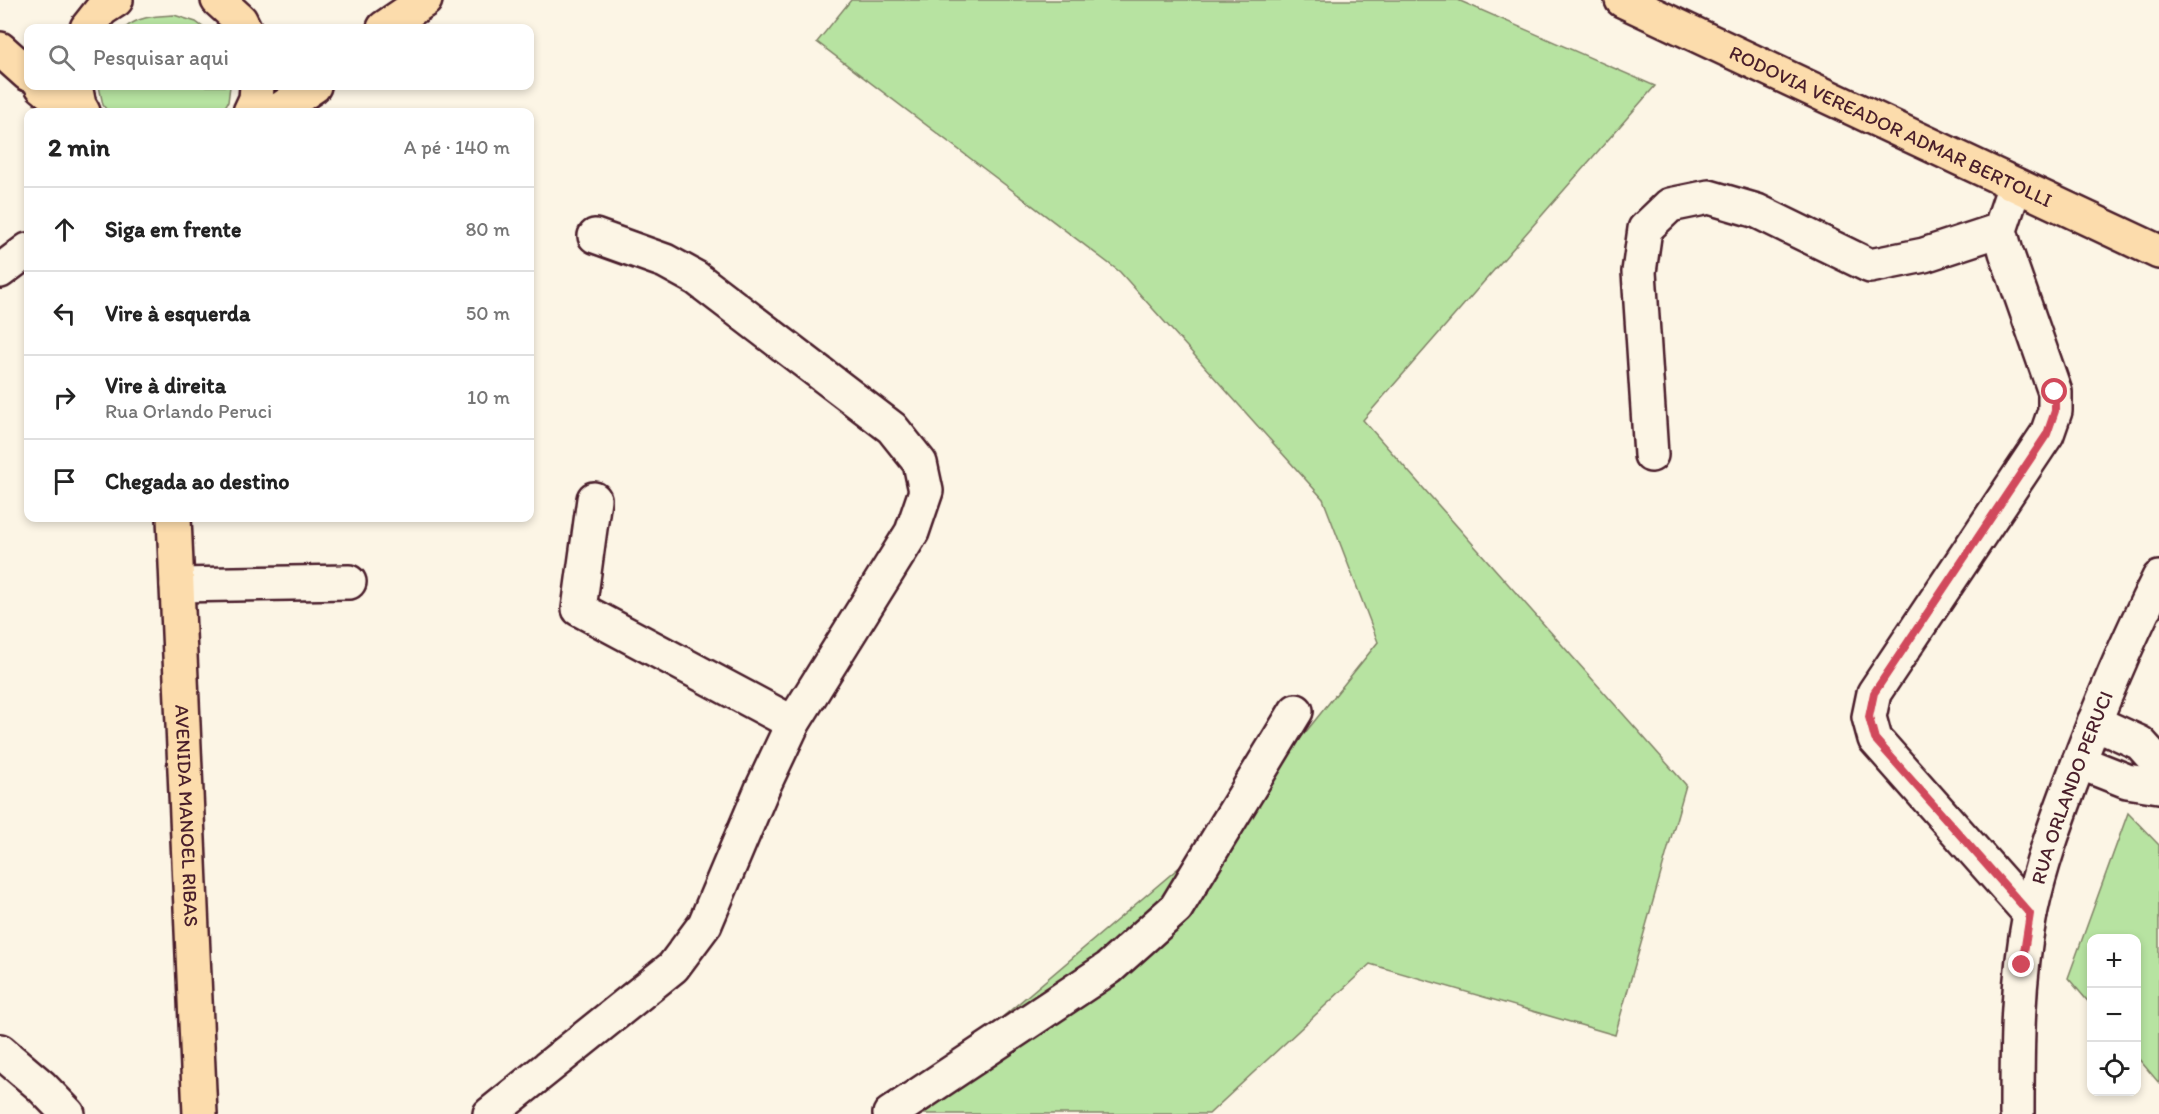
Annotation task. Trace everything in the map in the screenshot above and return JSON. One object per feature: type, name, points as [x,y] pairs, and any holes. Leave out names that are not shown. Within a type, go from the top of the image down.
[{"type":"main road","points":[[219,0],[242,24]]},
{"type":"main road","points":[[390,24],[425,0]]},
{"type":"main road","name":"RODOVIA VEREADOR ADMAR BERTOLLI","points":[[1622,0],[2159,252]]},
{"type":"main road","points":[[0,49],[24,70]]},
{"type":"main road","points":[[47,90],[68,108]]},
{"type":"main road","points":[[76,90],[81,108]]},
{"type":"main road","points":[[252,108],[257,90]]},
{"type":"main road","points":[[282,108],[308,90]]},
{"type":"main road","name":"AVENIDA MANOEL RIBAS","points":[[174,522],[200,1114]]},
{"type":"street","points":[[2015,184],[2000,230],[2055,392],[2055,411],[2047,434],[1874,693],[1869,717],[1875,739],[2030,914]]},
{"type":"street","points":[[1652,455],[1639,272],[1645,229],[1670,205],[1709,197],[1757,211],[1870,266],[1924,255],[2000,230]]},
{"type":"street","points":[[490,1114],[673,967],[705,924],[762,789],[794,723],[912,532],[926,491],[920,463],[892,428],[696,278],[665,261],[596,236]]},
{"type":"street","points":[[0,271],[24,253]]},
{"type":"street","points":[[594,499],[579,609],[794,723]]},
{"type":"street","name":"RUA ORLANDO PERUCI","points":[[2017,1114],[2018,1023],[2022,965],[2030,914],[2044,860],[2094,722],[2159,578]]},
{"type":"street","points":[[177,585],[349,582]]},
{"type":"street","points":[[890,1114],[1109,968],[1176,908],[1296,711]]},
{"type":"street","points":[[2094,722],[2140,743],[2159,764]]},
{"type":"street","points":[[2079,762],[2127,781],[2159,786]]},
{"type":"street","points":[[0,1052],[41,1086],[68,1114]]},
{"type":"green space","points":[[851,0],[1458,0],[1655,86],[1363,420],[1686,785],[1615,1035],[1370,964],[1209,1114],[888,1114],[1235,820],[1378,642],[1323,499],[1120,272],[817,42]]},
{"type":"green space","points":[[174,15],[199,24],[130,24],[154,16]]},
{"type":"green space","points":[[100,90],[230,90],[228,102],[224,108],[105,108]]},
{"type":"green space","points":[[2128,813],[2159,845],[2159,1083],[2141,1062],[2141,934],[2087,934],[2087,1000],[2068,978]]},
{"type":"route","points":[[2022,965],[2030,914],[1875,739],[1869,717],[1874,693],[2047,434],[2055,411],[2055,392]]}]
